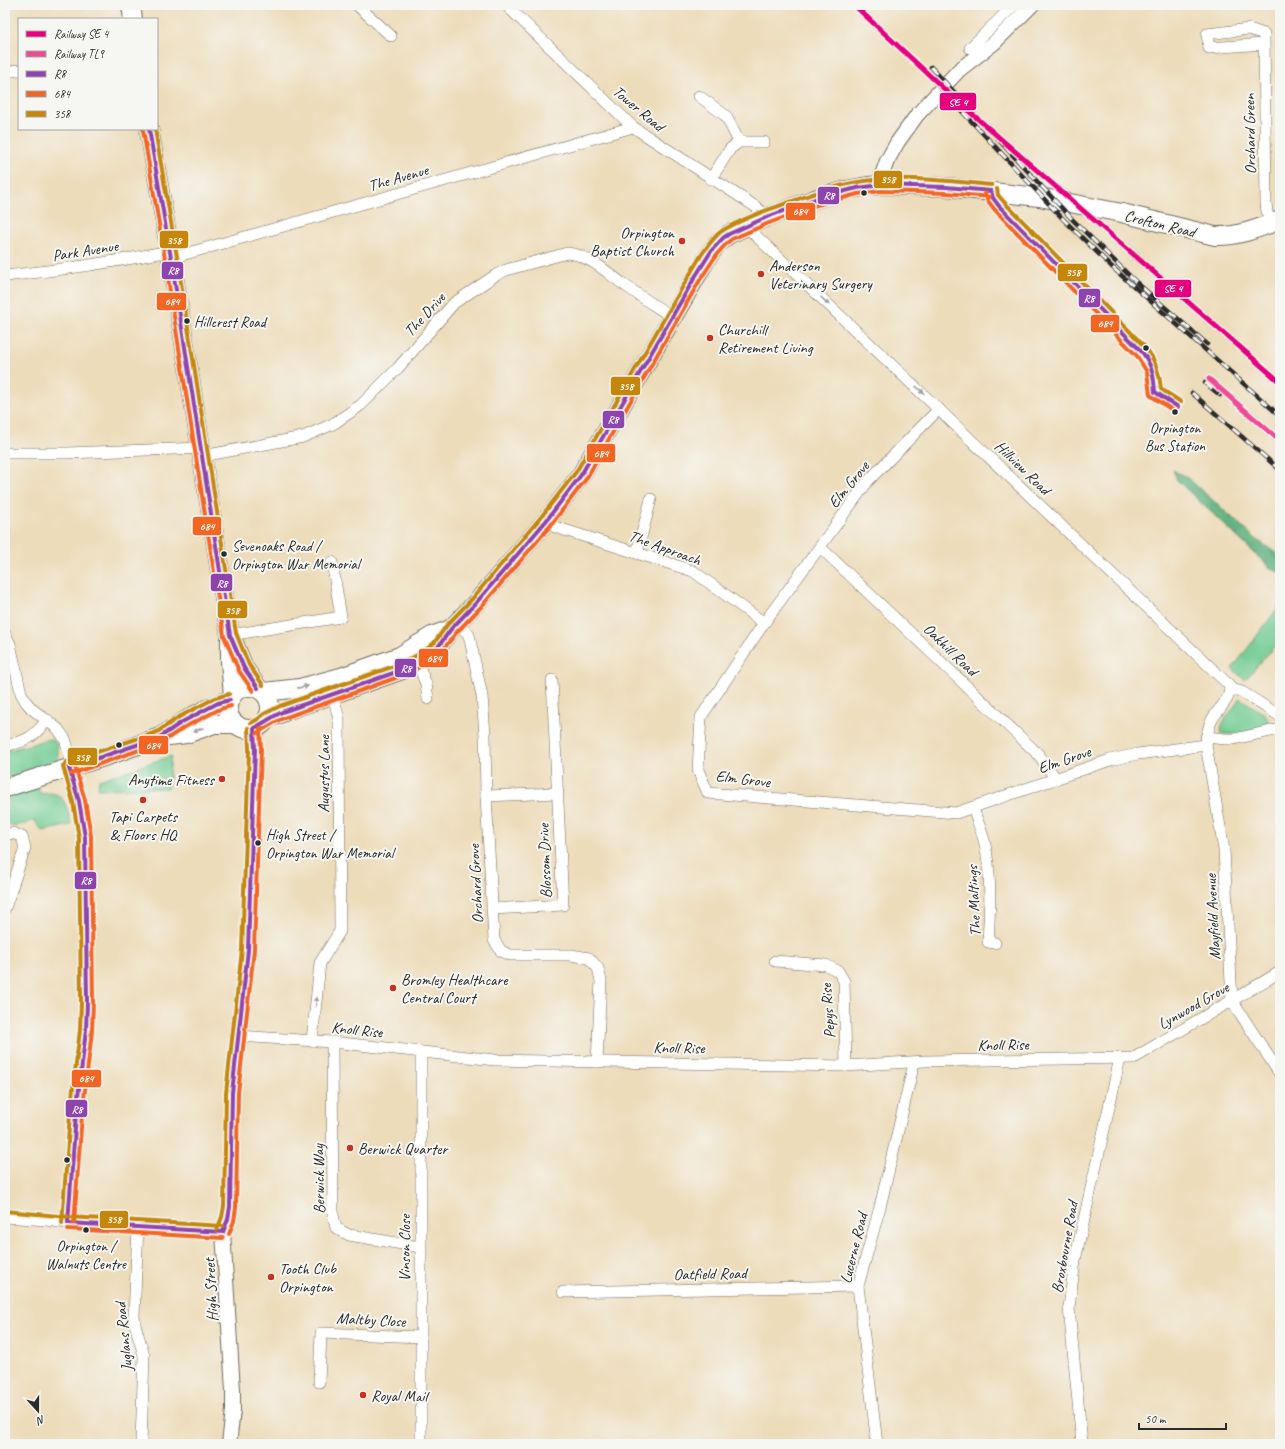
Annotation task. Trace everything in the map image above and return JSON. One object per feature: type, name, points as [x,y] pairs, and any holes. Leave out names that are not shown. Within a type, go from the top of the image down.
[{"type":"main road","points":[[131,5],[133,18]]},
{"type":"main road","points":[[149,130],[171,254],[230,635],[231,697],[228,706],[232,719],[236,724],[242,727],[260,724],[291,709],[402,670],[432,636],[455,626]]},
{"type":"main road","name":"Crofton Road","points":[[455,626],[546,521],[588,463],[672,317],[717,244],[729,234],[747,225],[815,199],[847,190],[881,185],[946,187],[1038,197],[1122,213],[1215,236],[1240,234],[1275,222]]},
{"type":"main road","points":[[230,635],[244,668],[268,698],[270,712],[260,724]]},
{"type":"main road","points":[[160,737],[182,722],[231,697],[244,688],[251,687],[261,690],[300,688],[328,682],[388,660],[415,655]]},
{"type":"main road","points":[[5,788],[160,737],[186,734],[214,724],[236,724]]},
{"type":"street","points":[[357,5],[391,36]]},
{"type":"street","name":"Tower Road","points":[[506,5],[633,127],[756,207],[767,217]]},
{"type":"street","points":[[970,48],[1014,5]]},
{"type":"street","points":[[881,185],[885,165],[897,143],[917,115],[959,70],[994,43],[1032,5]]},
{"type":"street","name":"Orchard Green","points":[[1263,44],[1266,203],[1267,212],[1275,222]]},
{"type":"street","points":[[5,72],[18,70]]},
{"type":"street","points":[[699,96],[726,116],[739,142]]},
{"type":"street","name":"The Avenue","points":[[171,254],[633,127]]},
{"type":"street","points":[[711,179],[730,149],[739,142],[764,142]]},
{"type":"street","name":"Hillview Road","points":[[747,225],[755,235],[1227,682],[1231,689]]},
{"type":"street","name":"The Drive","points":[[202,452],[304,437],[334,424],[361,405],[387,379],[454,303],[506,270],[568,253],[578,254],[587,258],[672,317]]},
{"type":"street","name":"Park Avenue","points":[[5,276],[65,270],[171,254]]},
{"type":"street","name":"Elm Grove","points":[[939,409],[868,481],[764,623],[701,716],[698,770],[708,793],[956,813],[1110,760],[1206,741],[1234,739],[1280,729]]},
{"type":"street","points":[[5,453],[202,452]]},
{"type":"street","points":[[637,553],[651,499]]},
{"type":"street","name":"The Approach","points":[[546,521],[555,527],[693,571],[764,623]]},
{"type":"street","name":"Oakhill Road","points":[[820,546],[1039,756],[1056,779]]},
{"type":"street","points":[[230,635],[341,617],[332,562]]},
{"type":"street","name":"Orchard Grove","points":[[455,626],[469,635],[482,696],[494,940],[501,951],[510,955],[571,955],[589,958],[598,968],[601,981],[596,1062]]},
{"type":"street","points":[[5,634],[10,644],[21,693],[32,709],[58,729],[65,739],[70,755],[69,768],[79,800],[85,837],[86,1038],[76,1114],[68,1223]]},
{"type":"street","points":[[415,655],[426,684],[428,699]]},
{"type":"street","name":"Blossom Drive","points":[[492,909],[563,905],[552,680]]},
{"type":"street","points":[[1206,741],[1207,731],[1213,718],[1226,700],[1231,689],[1242,692],[1280,716]]},
{"type":"street","name":"Augustus Lane","points":[[312,1041],[320,963],[340,931],[339,720],[338,709],[333,694]]},
{"type":"street","points":[[5,746],[24,741],[33,736],[48,720]]},
{"type":"street","name":"High Street","points":[[229,1444],[233,1410],[233,1390],[223,1232],[228,1219],[230,1207],[232,1093],[248,950],[255,749],[260,724]]},
{"type":"street","name":"Mayfield Avenue","points":[[1206,741],[1224,850],[1232,1001]]},
{"type":"street","points":[[486,796],[558,793]]},
{"type":"street","name":"The Maltings","points":[[973,808],[984,839],[988,864],[991,894],[988,942],[995,943]]},
{"type":"street","points":[[5,835],[14,834],[22,837],[25,848],[5,908]]},
{"type":"street","name":"Pepys Rise","points":[[775,961],[826,965],[838,971],[844,981],[846,1066]]},
{"type":"street","name":"Lynwood Grove","points":[[1120,1058],[1134,1058],[1280,972]]},
{"type":"street","points":[[1232,1001],[1280,1074]]},
{"type":"street","name":"Knoll Rise","points":[[239,1036],[332,1042],[495,1060],[846,1066],[914,1063],[925,1061],[1120,1058]]},
{"type":"street","name":"Berwick Way","points":[[332,1042],[333,1215],[336,1228],[349,1235],[420,1247]]},
{"type":"street","name":"Vinson Close","points":[[421,1444],[420,1247],[422,1052]]},
{"type":"street","name":"Broxbourne Road","points":[[1082,1444],[1069,1308],[1075,1260],[1120,1058]]},
{"type":"street","name":"Lucerne Road","points":[[877,1444],[858,1286],[880,1207],[914,1063]]},
{"type":"street","points":[[5,1217],[138,1228],[223,1232]]},
{"type":"street","name":"Juglans Road","points":[[138,1228],[134,1316],[144,1356],[142,1442]]},
{"type":"street","name":"Oatfield Road","points":[[563,1292],[858,1286]]},
{"type":"street","name":"Maltby Close","points":[[319,1382],[321,1332],[421,1337]]},
{"type":"green space","points":[[1173,470],[1188,478],[1256,539],[1280,556],[1280,573],[1269,567],[1177,480]]},
{"type":"green space","points":[[1280,605],[1280,640],[1245,680],[1232,669]]},
{"type":"green space","points":[[1239,698],[1265,714],[1268,720],[1266,726],[1242,734],[1220,734],[1222,724]]},
{"type":"green space","points":[[51,739],[57,744],[59,759],[56,766],[5,779],[5,751]]},
{"type":"green space","points":[[171,756],[168,788],[98,789],[99,780]]},
{"type":"green space","points":[[38,787],[41,794],[55,794],[64,800],[71,825],[42,831],[34,820],[26,824],[5,826],[5,795]]},
{"type":"railway","points":[[931,67],[1073,220],[1137,283],[1207,344]]},
{"type":"railway","points":[[926,73],[1064,220],[1112,267],[1280,416]]},
{"type":"railway","points":[[1205,383],[1220,395]]},
{"type":"railway","points":[[1192,393],[1280,470]]},
{"type":"transit line","points":[[854,5],[955,99],[1280,382]]},
{"type":"transit line","name":"684","points":[[143,130],[165,259],[224,636],[239,671],[253,691]]},
{"type":"transit line","name":"R8","points":[[149,130],[171,258],[230,635],[244,668],[258,688]]},
{"type":"transit line","name":"358","points":[[155,130],[177,257],[236,633],[249,665],[263,685]]},
{"type":"transit line","name":"358","points":[[251,723],[280,706],[400,664],[423,652],[434,643],[447,625],[472,599],[541,517],[576,472],[702,253],[718,234],[743,220],[770,209],[825,190],[858,182],[908,179],[942,180],[992,185]]},
{"type":"transit line","name":"R8","points":[[254,728],[282,712],[402,670],[426,657],[438,647],[451,629],[476,603],[546,521],[581,475],[695,277],[712,250],[723,238],[767,217],[815,199],[857,188],[881,185],[946,187],[991,191]]},
{"type":"transit line","name":"358","points":[[997,189],[998,195],[1004,202],[1146,348],[1157,367],[1161,389],[1181,402]]},
{"type":"transit line","name":"684","points":[[257,733],[284,718],[404,675],[429,662],[442,651],[551,525],[586,479],[700,280],[717,254],[732,239],[817,205],[858,194],[881,191],[946,193],[990,197]]},
{"type":"transit line","name":"R8","points":[[991,191],[993,198],[999,206],[1142,352],[1152,371],[1155,392],[1178,407]]},
{"type":"transit line","name":"684","points":[[985,193],[988,201],[995,210],[1137,356],[1147,372],[1150,395],[1175,412]]},
{"type":"transit line","name":"358","points":[[62,1223],[70,1114],[80,1030],[81,1003],[79,838],[73,802],[63,766],[67,762],[157,732],[179,717],[215,698],[229,694]]},
{"type":"transit line","name":"R8","points":[[69,768],[160,737],[182,722],[218,703],[230,700]]},
{"type":"transit line","name":"684","points":[[71,774],[162,742],[185,727],[220,709],[231,706]]},
{"type":"transit line","name":"358","points":[[217,1230],[224,1206],[226,1093],[242,950],[249,749],[248,728]]},
{"type":"transit line","name":"R8","points":[[223,1232],[228,1219],[230,1207],[232,1093],[248,950],[255,749],[254,728]]},
{"type":"transit line","name":"684","points":[[229,1234],[234,1221],[236,1208],[238,1093],[254,950],[261,749],[260,728]]},
{"type":"transit line","name":"684","points":[[74,1223],[82,1115],[92,1031],[93,1003],[91,836],[85,800],[75,766]]},
{"type":"transit line","name":"R8","points":[[68,1223],[76,1114],[86,1030],[87,1003],[85,837],[79,801],[69,768]]},
{"type":"transit line","name":"358","points":[[5,1211],[69,1217],[223,1226]]},
{"type":"transit line","name":"R8","points":[[68,1223],[223,1232]]},
{"type":"transit line","name":"684","points":[[68,1229],[223,1238]]},
{"type":"rail line","name":"TL9","points":[[1209,379],[1280,441]]},
{"type":"place","name":"Orpington Baptist Church","points":[[682,241]]},
{"type":"place","name":"Anderson Veterinary Surgery","points":[[761,274]]},
{"type":"place","name":"Hillcrest Road","points":[[187,321]]},
{"type":"place","name":"Churchill Retirement Living","points":[[710,338]]},
{"type":"place","name":"Orpington Bus Station","points":[[1175,412]]},
{"type":"place","name":"Sevenoaks Road / Orpington War Memorial","points":[[224,554]]},
{"type":"place","name":"Anytime Fitness","points":[[222,779]]},
{"type":"place","name":"Tapi Carpets & Floors HQ","points":[[143,800]]},
{"type":"place","name":"High Street / Orpington War Memorial","points":[[258,843]]},
{"type":"place","name":"Bromley Healthcare Central Court","points":[[393,988]]},
{"type":"place","name":"Berwick Quarter","points":[[350,1148]]},
{"type":"place","name":"Orpington / Walnuts Centre","points":[[86,1230]]},
{"type":"place","name":"Tooth Club Orpington","points":[[271,1277]]},
{"type":"place","name":"Royal Mail","points":[[363,1395]]}]
